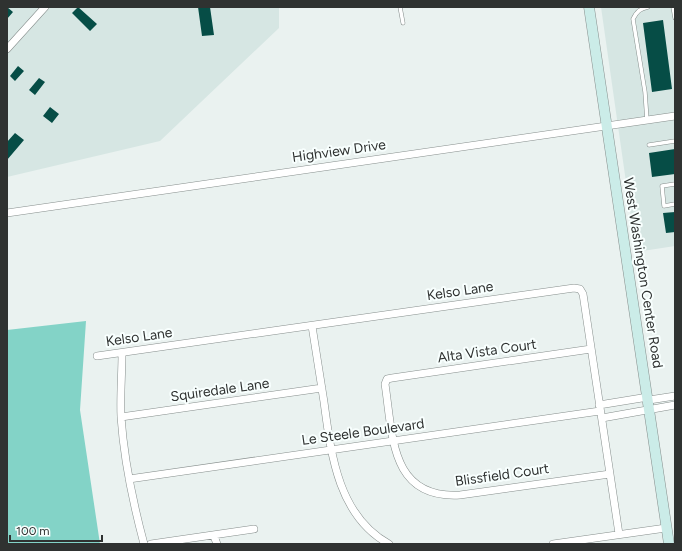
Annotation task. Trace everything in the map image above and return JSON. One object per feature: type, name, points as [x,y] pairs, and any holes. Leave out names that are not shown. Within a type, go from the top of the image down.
[{"type":"main road","name":"West Washington Center Road","points":[[589,7],[669,544]]},
{"type":"street","points":[[7,50],[45,7]]},
{"type":"street","name":"Highview Drive","points":[[7,213],[675,116]]},
{"type":"street","name":"Kelso Lane","points":[[97,356],[574,288],[580,289],[583,294],[619,534]]},
{"type":"street","points":[[312,326],[331,450],[337,475],[348,502],[362,522],[389,544]]},
{"type":"street","name":"Alta Vista Court","points":[[387,379],[591,349]]},
{"type":"street","points":[[122,353],[121,417],[129,479],[144,544]]},
{"type":"street","name":"Blissfield Court","points":[[387,379],[385,384],[398,458],[406,475],[417,486],[431,492],[445,496],[610,474]]},
{"type":"street","name":"Squiredale Lane","points":[[121,417],[322,388]]},
{"type":"street","points":[[649,402],[675,396]]},
{"type":"street","points":[[649,402],[675,405]]},
{"type":"street","name":"Le Steele Boulevard","points":[[129,479],[600,411],[649,402]]},
{"type":"street","name":"Le Steele Boulevard","points":[[600,411],[649,402]]},
{"type":"street","points":[[553,544],[577,542],[619,534],[666,528]]},
{"type":"street","points":[[151,544],[254,529]]},
{"type":"street","points":[[214,536],[217,544]]},
{"type":"lane","points":[[400,7],[402,23]]},
{"type":"lane","points":[[647,120],[645,92],[633,19],[636,12],[641,8],[648,7]]},
{"type":"lane","points":[[674,9],[675,18]]},
{"type":"lane","points":[[650,145],[675,141]]},
{"type":"lane","points":[[675,184],[662,186],[664,206],[675,204]]},
{"type":"shaded area","points":[[7,7],[279,7],[279,28],[160,141],[7,177]]},
{"type":"shaded area","points":[[601,7],[675,7],[675,246],[636,252]]},
{"type":"green space","points":[[86,321],[80,410],[100,544],[7,544],[7,330]]},
{"type":"building","points":[[7,7],[13,12],[7,19]]},
{"type":"building","points":[[78,7],[97,24],[90,31],[72,13]]},
{"type":"building","points":[[198,7],[210,7],[214,35],[202,36]]},
{"type":"building","points":[[663,20],[672,89],[652,92],[643,23]]},
{"type":"building","points":[[18,66],[24,71],[15,81],[10,76]]},
{"type":"building","points":[[39,78],[45,82],[35,95],[29,90]]},
{"type":"building","points":[[50,107],[59,114],[52,123],[43,116]]},
{"type":"building","points":[[15,133],[24,140],[7,160],[7,142]]},
{"type":"building","points":[[675,149],[675,174],[652,177],[649,153]]},
{"type":"building","points":[[675,212],[675,232],[666,233],[663,213]]}]
